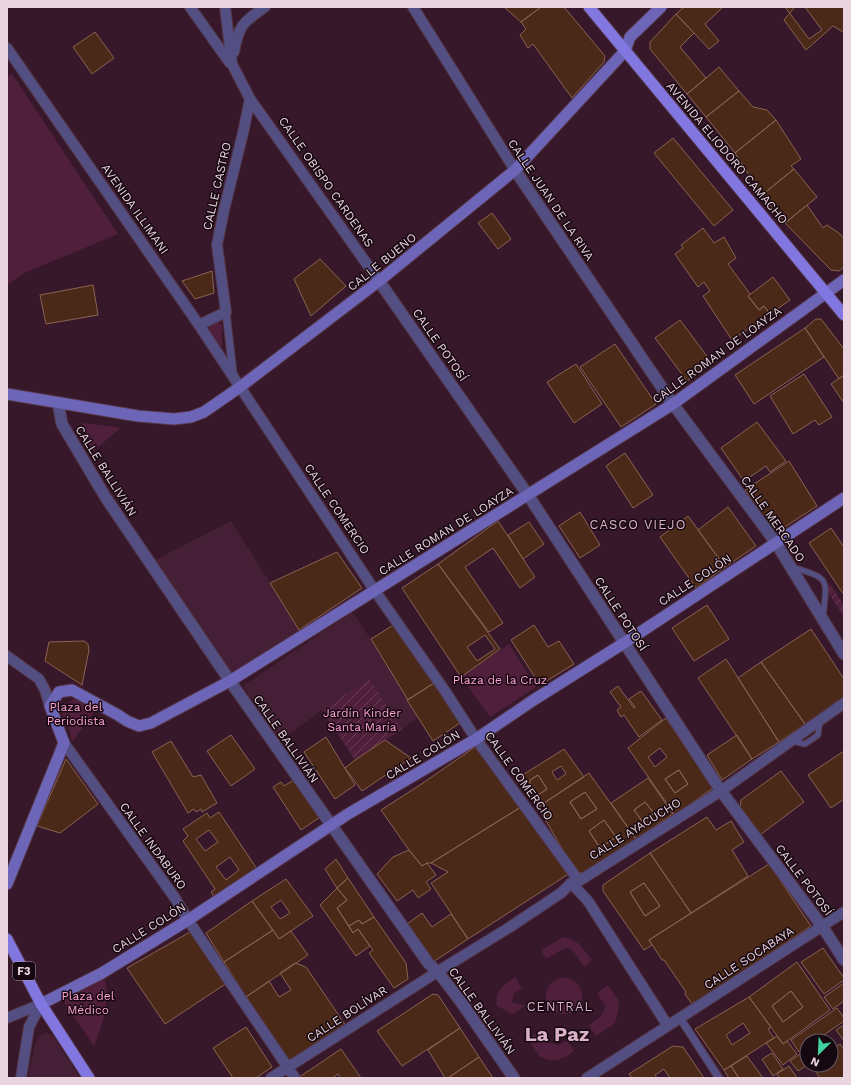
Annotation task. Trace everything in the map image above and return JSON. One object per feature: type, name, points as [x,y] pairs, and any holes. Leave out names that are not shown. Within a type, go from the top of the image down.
[{"type":"main road","name":"AVENIDA ELIODORO CAMACHO","points":[[589,7],[844,315]]},
{"type":"main road","name":"CALLE BUENO","points":[[7,394],[138,416],[174,419],[191,417],[204,412],[240,387],[380,281],[515,170],[625,51],[630,37],[661,7]]},
{"type":"main road","points":[[614,37],[622,39],[630,37]]},
{"type":"main road","name":"CALLE ROMAN DE LOAYZA","points":[[50,706],[59,692],[72,690],[138,726],[151,724],[230,681],[673,404],[844,280]]},
{"type":"main road","name":"CALLE COLÓN","points":[[41,1004],[102,973],[188,920],[348,814],[476,739],[844,498]]},
{"type":"main road","name":"CALLE INDABURO","points":[[50,706],[64,744]]},
{"type":"main road","points":[[7,884],[64,744]]},
{"type":"main road","name":"F3","points":[[7,939],[41,1004]]},
{"type":"main road","points":[[41,1004],[89,1078]]},
{"type":"street","points":[[190,7],[232,64],[250,100]]},
{"type":"street","points":[[225,7],[232,64]]},
{"type":"street","points":[[232,64],[237,35],[242,26],[245,21],[265,7]]},
{"type":"street","name":"CALLE JUAN DE LA RIVA","points":[[413,7],[515,170],[673,404]]},
{"type":"street","name":"AVENIDA ILLIMANI","points":[[7,48],[199,325],[240,387]]},
{"type":"street","name":"CALLE OBISPO CARDENAS","points":[[250,100],[380,281]]},
{"type":"street","name":"CALLE CASTRO","points":[[233,375],[217,245],[250,100]]},
{"type":"street","name":"CALLE POTOSÍ","points":[[380,281],[528,495],[721,791],[822,926],[844,960]]},
{"type":"street","points":[[199,325],[226,312]]},
{"type":"street","name":"CALLE COMERCIO","points":[[240,387],[375,591],[588,901],[668,1026]]},
{"type":"street","name":"CALLE BALLIVIÁN","points":[[58,402],[62,424],[106,498],[230,681],[429,964],[438,972],[461,1002],[514,1078]]},
{"type":"street","name":"CALLE MERCADO","points":[[673,404],[776,543],[844,654]]},
{"type":"street","points":[[7,656],[39,679],[45,690],[50,706]]},
{"type":"street","name":"CALLE AYACUCHO","points":[[438,972],[510,927],[575,882],[721,791],[844,703]]},
{"type":"street","name":"CALLE INDABURO","points":[[64,744],[175,898],[188,920],[295,1078]]},
{"type":"street","name":"CALLE SOCABAYA","points":[[587,1078],[844,912]]},
{"type":"street","name":"CALLE BOLÍVAR","points":[[271,1078],[438,972]]},
{"type":"street","points":[[21,1078],[29,1027],[41,1004]]},
{"type":"street","name":"CALLE COLÓN","points":[[7,1018],[41,1004]]},
{"type":"street","points":[[680,1018],[719,1078]]},
{"type":"lane","points":[[790,566],[823,578],[826,586],[823,618]]},
{"type":"shaded area","points":[[231,521],[270,583],[337,552],[362,588],[233,674],[155,560]]},
{"type":"shaded area","points":[[352,612],[371,639],[418,717],[355,760],[322,710],[280,741],[243,686]]},
{"type":"shaded area","points":[[46,1032],[53,1036],[80,1078],[28,1078],[38,1036]]},
{"type":"green space","points":[[12,74],[118,234],[22,274],[9,284],[7,281],[7,76]]},
{"type":"green space","points":[[213,323],[222,325],[222,347],[208,330]]},
{"type":"green space","points":[[84,423],[121,428],[93,451],[79,427]]},
{"type":"green space","points":[[830,584],[844,605],[844,617],[825,588]]},
{"type":"green space","name":"Plaza de la Cruz","points":[[509,644],[536,687],[490,717],[461,677]]},
{"type":"green space","name":"Jardín Kinder Santa María","points":[[369,679],[402,729],[355,760],[322,710]]},
{"type":"green space","name":"Plaza del Periodista","points":[[76,698],[96,709],[72,742],[69,729],[58,705],[68,703]]},
{"type":"green space","points":[[564,937],[577,943],[592,960],[584,967],[574,952],[568,948],[565,948],[546,959],[541,950]]},
{"type":"green space","name":"Plaza del Médico","points":[[103,975],[106,984],[107,1002],[103,1020],[94,1046],[64,1002],[68,995]]},
{"type":"green space","points":[[515,977],[522,988],[514,993],[512,1002],[525,1006],[513,1014],[497,1006],[496,1001],[498,992]]},
{"type":"green space","points":[[568,978],[577,983],[581,989],[581,1003],[577,1009],[568,1014],[560,1014],[551,1009],[547,1003],[546,992],[551,983],[557,979]]},
{"type":"green space","points":[[608,985],[619,1001],[618,1012],[615,1023],[596,1036],[589,1025],[600,1017],[603,1012],[605,1006],[597,993]]},
{"type":"green space","points":[[540,1031],[547,1042],[559,1045],[567,1040],[574,1051],[558,1060],[550,1060],[540,1057],[528,1039]]},
{"type":"building","points":[[504,7],[541,7],[521,22]]},
{"type":"building","points":[[541,7],[564,7],[605,56],[604,62],[572,98],[533,44],[528,48],[520,35],[526,29],[521,22]]},
{"type":"building","points":[[684,7],[723,7],[705,24],[719,41],[709,49],[676,14]]},
{"type":"building","points":[[785,7],[805,7],[822,30],[809,39]]},
{"type":"building","points":[[795,7],[844,7],[844,31],[843,32],[833,26],[806,50],[784,20]]},
{"type":"building","points":[[676,14],[694,33],[680,47],[706,78],[687,94],[650,49],[650,42]]},
{"type":"building","points":[[95,32],[114,58],[92,74],[73,47]]},
{"type":"building","points":[[719,67],[739,91],[706,117],[687,94]]},
{"type":"building","points":[[739,91],[753,107],[767,110],[776,120],[735,153],[706,117]]},
{"type":"building","points":[[776,120],[801,159],[791,166],[794,169],[762,195],[735,153]]},
{"type":"building","points":[[673,138],[733,210],[714,226],[654,153]]},
{"type":"building","points":[[794,169],[817,197],[785,223],[762,195]]},
{"type":"building","points":[[807,205],[823,228],[827,225],[840,234],[844,239],[844,267],[839,271],[831,270],[785,223]]},
{"type":"building","points":[[492,213],[511,239],[498,249],[478,223]]},
{"type":"building","points":[[703,228],[714,243],[724,237],[736,258],[728,264],[750,294],[748,296],[759,310],[764,306],[770,314],[732,340],[703,296],[710,291],[704,282],[698,287],[675,254],[683,248],[681,245]]},
{"type":"building","points":[[320,259],[346,286],[311,316],[294,279]]},
{"type":"building","points":[[212,271],[214,293],[195,299],[182,281]]},
{"type":"building","points":[[773,277],[790,300],[770,314],[764,306],[759,310],[748,296]]},
{"type":"building","points":[[93,285],[98,315],[46,324],[40,295]]},
{"type":"building","points":[[816,319],[821,319],[844,349],[844,375],[839,379],[805,328]]},
{"type":"building","points":[[680,320],[712,363],[687,381],[655,338]]},
{"type":"building","points":[[805,328],[824,357],[754,404],[735,375]]},
{"type":"building","points":[[615,344],[656,404],[621,427],[580,367]]},
{"type":"building","points":[[576,364],[602,404],[574,423],[547,382]]},
{"type":"building","points":[[804,374],[832,417],[819,425],[815,420],[793,434],[770,396]]},
{"type":"building","points":[[844,375],[844,403],[831,384]]},
{"type":"building","points":[[757,422],[786,461],[770,472],[766,466],[744,481],[721,448]]},
{"type":"building","points":[[625,453],[653,495],[633,508],[606,466]]},
{"type":"building","points":[[789,461],[817,506],[780,530],[770,528],[745,490]]},
{"type":"building","points":[[728,507],[756,546],[725,567],[698,530]]},
{"type":"building","points":[[580,512],[600,545],[580,558],[559,526]]},
{"type":"building","points":[[688,516],[725,567],[696,588],[660,537]]},
{"type":"building","points":[[498,521],[535,577],[520,588],[493,548],[465,567],[503,623],[489,632],[438,564]]},
{"type":"building","points":[[529,522],[544,544],[523,559],[508,535]]},
{"type":"building","points":[[831,528],[844,547],[844,595],[809,543]]},
{"type":"building","points":[[337,552],[362,588],[299,630],[270,583]]},
{"type":"building","points":[[438,564],[500,649],[461,677],[402,588]]},
{"type":"building","points":[[707,605],[729,639],[694,661],[672,628]]},
{"type":"building","points":[[395,624],[434,683],[408,700],[371,639]]},
{"type":"building","points":[[534,625],[548,647],[559,641],[574,664],[540,685],[511,640]]},
{"type":"building","points":[[811,629],[844,679],[844,698],[805,724],[761,662]]},
{"type":"building","points":[[485,635],[495,649],[477,661],[467,647]]},
{"type":"building","points":[[84,641],[88,644],[89,650],[82,685],[45,661],[49,642]]},
{"type":"building","points":[[726,659],[779,742],[752,759],[698,678]]},
{"type":"building","points":[[761,662],[805,724],[779,742],[738,678]]},
{"type":"building","points":[[434,683],[460,723],[433,741],[407,700]]},
{"type":"building","points":[[618,686],[634,708],[635,707],[629,699],[641,691],[662,720],[639,737],[624,715],[621,717],[617,710],[621,707],[610,692]]},
{"type":"building","points":[[666,718],[713,788],[675,815],[628,748]],"holes":[[[660,748],[667,757],[655,767],[648,757]],[[679,770],[688,784],[675,793],[665,779]]]},
{"type":"building","points":[[231,735],[255,769],[231,786],[207,751]]},
{"type":"building","points":[[737,735],[752,759],[722,780],[707,755]]},
{"type":"building","points":[[326,737],[355,785],[335,799],[304,752]]},
{"type":"building","points":[[385,740],[411,758],[362,791],[345,768]]},
{"type":"building","points":[[171,741],[193,777],[201,775],[217,803],[202,812],[201,809],[196,812],[194,809],[188,813],[152,752]]},
{"type":"building","points":[[475,747],[521,807],[431,863],[427,863],[422,866],[381,810]]},
{"type":"building","points":[[564,749],[584,777],[538,807],[521,776]],"holes":[[[561,766],[566,774],[557,780],[552,772]],[[538,775],[547,789],[538,795],[529,781]]]},
{"type":"building","points":[[844,751],[844,799],[831,808],[808,775]]},
{"type":"building","points":[[66,759],[98,804],[60,833],[37,826]]},
{"type":"building","points":[[679,770],[688,784],[675,793],[665,779]]},
{"type":"building","points":[[781,771],[804,802],[760,835],[740,807],[741,800]]},
{"type":"building","points":[[589,773],[636,839],[585,874],[575,871],[538,807]],"holes":[[[585,792],[597,809],[581,819],[570,802]],[[604,820],[616,837],[600,848],[589,831]]]},
{"type":"building","points":[[538,775],[547,789],[538,795],[529,781]]},
{"type":"building","points":[[648,778],[673,814],[636,839],[611,803]],"holes":[[[645,802],[654,813],[642,821],[634,810]]]},
{"type":"building","points":[[295,779],[320,817],[301,830],[273,787],[281,782],[284,786]]},
{"type":"building","points":[[585,792],[597,809],[581,819],[570,802]]},
{"type":"building","points":[[645,802],[654,813],[642,821],[634,810]]},
{"type":"building","points":[[521,807],[570,873],[468,939],[431,883],[448,872],[431,863]]},
{"type":"building","points":[[219,812],[261,875],[218,903],[211,892],[215,889],[183,841],[188,836],[183,829],[207,813],[210,818]],"holes":[[[209,830],[218,842],[205,851],[196,839]],[[230,857],[239,870],[226,880],[216,867]]]},
{"type":"building","points":[[707,817],[716,830],[731,821],[744,842],[732,850],[748,876],[691,913],[650,853]]},
{"type":"building","points":[[604,820],[616,837],[600,848],[589,831]]},
{"type":"building","points":[[409,850],[422,866],[427,863],[436,875],[426,882],[431,889],[418,898],[413,890],[397,901],[377,874],[393,857]]},
{"type":"building","points":[[650,853],[691,913],[649,940],[652,945],[644,950],[603,891],[603,885]],"holes":[[[644,883],[660,906],[645,916],[630,892]]]},
{"type":"building","points":[[336,859],[348,878],[337,888],[325,869]]},
{"type":"building","points":[[769,864],[811,926],[692,1004],[685,994],[686,992],[649,940]]},
{"type":"building","points":[[348,878],[374,917],[362,924],[359,920],[349,926],[337,908],[347,900],[337,888]]},
{"type":"building","points":[[286,879],[313,916],[279,939],[252,901]],"holes":[[[281,900],[290,913],[280,919],[271,907]]]},
{"type":"building","points":[[644,883],[660,906],[645,916],[630,892]]},
{"type":"building","points":[[337,888],[347,900],[337,908],[353,933],[358,929],[370,946],[356,956],[320,905]]},
{"type":"building","points":[[252,901],[273,930],[224,962],[206,933]]},
{"type":"building","points":[[422,913],[432,927],[451,914],[468,939],[433,962],[407,924]]},
{"type":"building","points":[[374,917],[406,963],[408,979],[394,988],[369,953],[373,950],[358,929],[353,933],[349,926],[359,920],[362,924]]},
{"type":"building","points":[[273,930],[279,939],[291,931],[308,955],[246,997],[224,962]]},
{"type":"building","points":[[190,932],[227,983],[165,1024],[127,968]]},
{"type":"building","points":[[823,948],[844,978],[844,980],[824,994],[801,962]]},
{"type":"building","points":[[797,962],[830,1010],[783,1044],[749,997]],"holes":[[[791,991],[803,1007],[783,1022],[772,1006]]]},
{"type":"building","points":[[295,963],[306,967],[346,1026],[290,1063],[246,997],[269,981],[279,997],[291,990],[280,973]]},
{"type":"building","points":[[844,983],[844,1001],[833,1009],[824,997]]},
{"type":"building","points":[[791,991],[803,1007],[783,1022],[772,1006]]},
{"type":"building","points":[[433,994],[438,995],[460,1028],[402,1066],[377,1031]]},
{"type":"building","points":[[749,997],[771,1027],[768,1029],[774,1038],[724,1070],[695,1029]],"holes":[[[743,1023],[750,1033],[732,1045],[726,1035]]]},
{"type":"building","points":[[837,1008],[844,1018],[844,1021],[827,1033],[801,1033]]},
{"type":"building","points":[[844,1025],[844,1041],[839,1033],[836,1030]]},
{"type":"building","points":[[246,1027],[272,1067],[256,1078],[233,1078],[213,1048]]},
{"type":"building","points":[[460,1028],[479,1057],[448,1078],[445,1078],[428,1050]]},
{"type":"building","points":[[799,1034],[799,1052],[791,1040]]},
{"type":"building","points":[[777,1036],[783,1044],[787,1041],[797,1054],[783,1065],[766,1043]]},
{"type":"building","points":[[839,1045],[844,1049],[844,1078],[820,1078],[817,1073],[839,1073]]},
{"type":"building","points":[[673,1046],[683,1047],[704,1078],[670,1078],[664,1069],[655,1075],[657,1078],[632,1078],[629,1074]]},
{"type":"building","points":[[341,1049],[361,1078],[341,1078],[338,1074],[332,1078],[298,1078]]},
{"type":"building","points":[[772,1053],[783,1069],[773,1076],[762,1059]]},
{"type":"building","points":[[799,1055],[799,1070],[798,1071],[790,1061]]},
{"type":"building","points":[[747,1056],[763,1078],[739,1078],[731,1066]]},
{"type":"building","points":[[479,1057],[493,1078],[448,1078]]},
{"type":"building","points":[[731,1066],[739,1078],[729,1078],[724,1070]]},
{"type":"building","points":[[789,1066],[797,1078],[779,1078],[777,1074]]},
{"type":"district","name":"CASCO VIEJO","points":[[638,524]]},
{"type":"district","name":"CENTRAL","points":[[560,1006]]},
{"type":"district","name":"La Paz","points":[[557,1034]]}]
